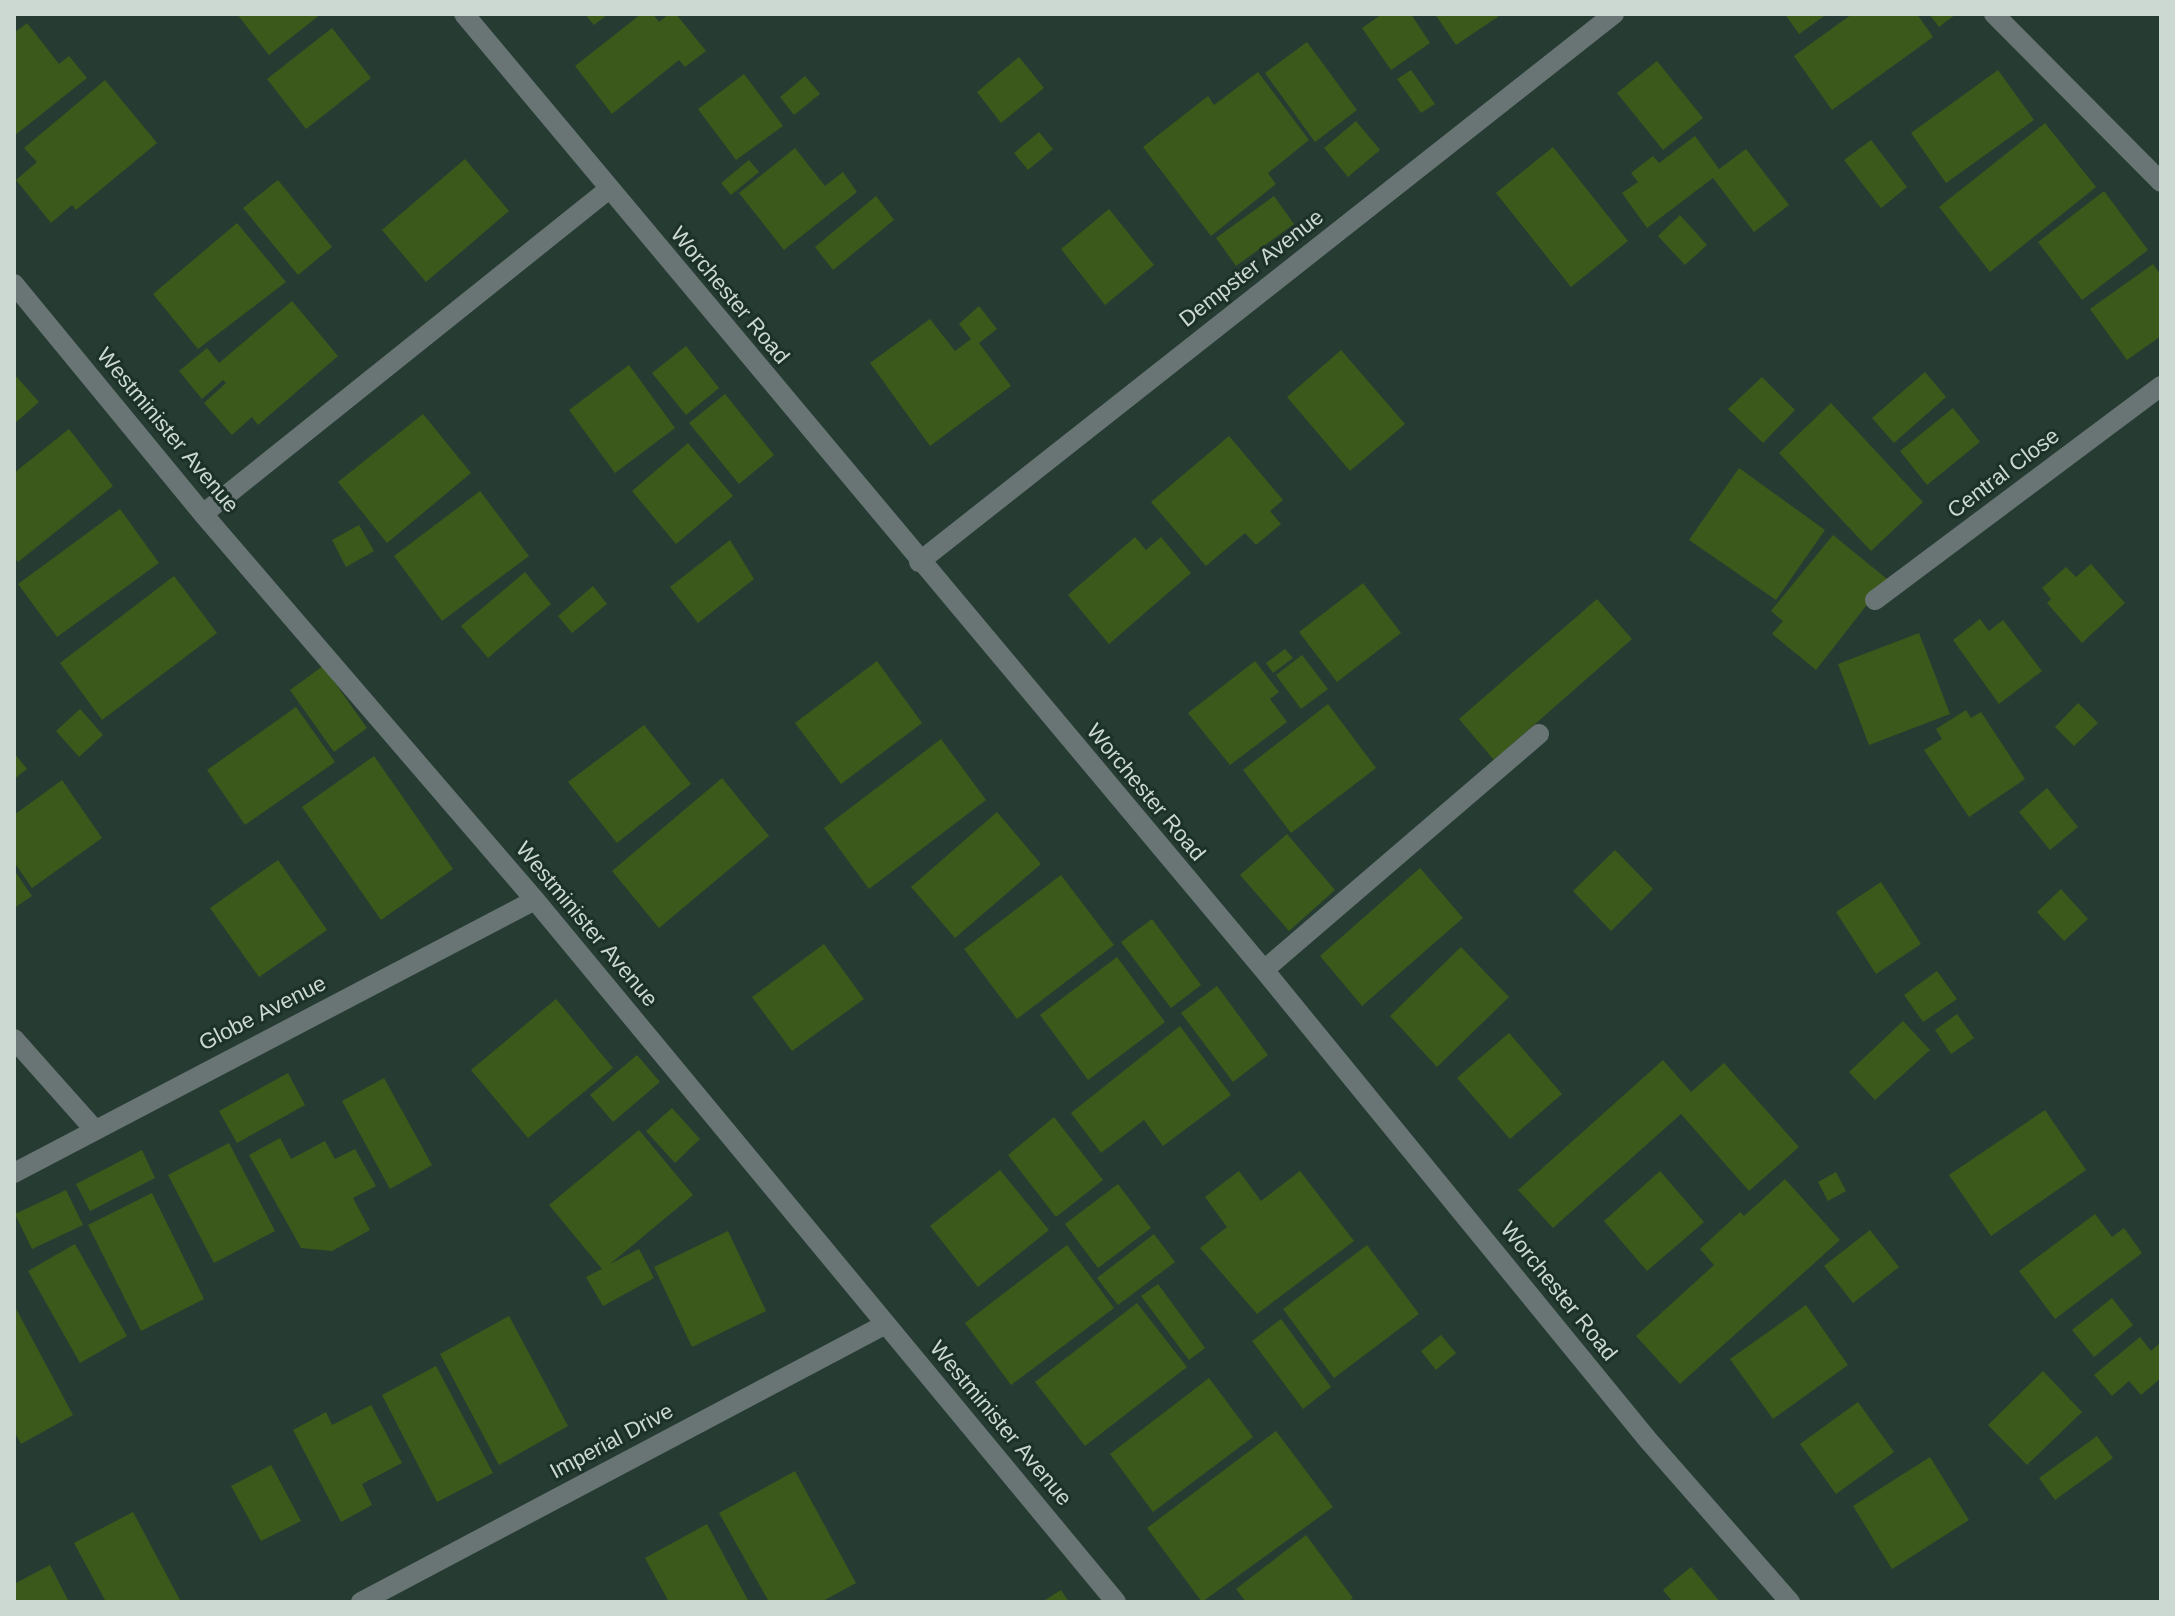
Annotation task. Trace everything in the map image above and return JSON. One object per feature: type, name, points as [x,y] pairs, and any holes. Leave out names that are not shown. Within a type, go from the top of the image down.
[{"type":"street","name":"Worchester Road","points":[[464,14],[919,562],[1264,970],[1648,1440],[1790,1602]]},
{"type":"street","name":"Dempster Avenue","points":[[919,562],[1614,14]]},
{"type":"street","points":[[1994,14],[2161,182]]},
{"type":"street","points":[[203,514],[609,189]]},
{"type":"street","name":"Westminister Avenue","points":[[14,284],[203,514],[535,900],[1116,1602]]},
{"type":"street","name":"Central Close","points":[[1875,600],[2161,386]]},
{"type":"street","points":[[1264,970],[1539,734]]},
{"type":"street","name":"Globe Avenue","points":[[14,1173],[535,900]]},
{"type":"street","points":[[14,1039],[94,1129]]},
{"type":"street","name":"Imperial Drive","points":[[361,1602],[886,1324]]},
{"type":"building","points":[[237,14],[321,14],[269,55]]},
{"type":"building","points":[[585,14],[608,14],[594,25]]},
{"type":"building","points":[[641,14],[653,14],[659,22],[669,14],[676,14],[706,51],[685,67],[679,60],[612,114],[575,66]]},
{"type":"building","points":[[1382,14],[1411,14],[1430,43],[1391,70],[1362,28]]},
{"type":"building","points":[[1435,14],[1502,14],[1456,45]]},
{"type":"building","points":[[1785,14],[1827,14],[1799,34]]},
{"type":"building","points":[[1852,14],[1917,14],[1933,37],[1832,110],[1794,56]]},
{"type":"building","points":[[1929,14],[1956,14],[1939,27]]},
{"type":"building","points":[[27,23],[59,64],[69,56],[87,78],[14,136],[14,33]]},
{"type":"building","points":[[332,28],[371,78],[306,129],[267,79]]},
{"type":"building","points":[[1307,42],[1357,110],[1315,142],[1265,73]]},
{"type":"building","points":[[1019,57],[1044,88],[1001,123],[977,92]]},
{"type":"building","points":[[1657,61],[1703,118],[1663,150],[1617,93]]},
{"type":"building","points":[[1411,70],[1435,104],[1421,113],[1397,79]]},
{"type":"building","points":[[1998,70],[2034,120],[1946,183],[1911,133]]},
{"type":"building","points":[[1258,72],[1309,140],[1268,173],[1276,184],[1211,236],[1143,147],[1208,96],[1214,105]]},
{"type":"building","points":[[744,74],[783,126],[736,160],[698,109]]},
{"type":"building","points":[[805,76],[820,94],[794,115],[780,97]]},
{"type":"building","points":[[105,80],[157,143],[76,210],[72,205],[51,223],[16,180],[37,162],[24,148]]},
{"type":"building","points":[[1356,121],[1380,150],[1348,177],[1324,148]]},
{"type":"building","points":[[2045,123],[2096,187],[1990,272],[1939,207]]},
{"type":"building","points":[[1039,132],[1053,149],[1028,170],[1014,153]]},
{"type":"building","points":[[1695,136],[1719,169],[1746,149],[1789,205],[1754,232],[1713,178],[1647,228],[1622,193],[1638,182],[1631,173],[1653,156],[1659,163]]},
{"type":"building","points":[[1871,140],[1907,187],[1881,208],[1844,160]]},
{"type":"building","points":[[1553,147],[1628,241],[1571,287],[1496,193]]},
{"type":"building","points":[[795,148],[825,186],[843,172],[857,192],[784,250],[739,193]]},
{"type":"building","points":[[465,159],[509,211],[426,282],[382,230]]},
{"type":"building","points":[[749,160],[759,172],[731,195],[721,183]]},
{"type":"building","points":[[278,180],[332,247],[298,275],[243,208]]},
{"type":"building","points":[[2104,191],[2148,250],[2082,300],[2038,242]]},
{"type":"building","points":[[876,196],[894,220],[833,270],[815,247]]},
{"type":"building","points":[[1274,196],[1294,224],[1236,266],[1216,238]]},
{"type":"building","points":[[1109,209],[1154,265],[1105,305],[1061,249]]},
{"type":"building","points":[[1680,215],[1707,245],[1685,265],[1658,236]]},
{"type":"building","points":[[237,223],[286,282],[198,349],[153,294]]},
{"type":"building","points":[[2153,264],[2161,275],[2161,336],[2127,360],[2090,309]]},
{"type":"building","points":[[292,301],[338,356],[258,425],[252,417],[232,435],[204,403],[226,383],[223,380],[202,399],[179,371],[207,348],[219,363]]},
{"type":"building","points":[[979,306],[997,329],[979,343],[1011,386],[930,446],[870,363],[930,319],[955,351],[971,339],[959,324]]},
{"type":"building","points":[[686,346],[719,388],[686,415],[652,373]]},
{"type":"building","points":[[1341,350],[1405,424],[1350,471],[1287,397]]},
{"type":"building","points":[[629,365],[675,428],[615,473],[569,410]]},
{"type":"building","points":[[1925,372],[1946,397],[1894,443],[1872,418]]},
{"type":"building","points":[[14,374],[39,402],[14,424]]},
{"type":"building","points":[[1762,377],[1795,410],[1763,443],[1728,409]]},
{"type":"building","points":[[725,394],[774,455],[739,484],[689,423]]},
{"type":"building","points":[[1831,403],[1923,502],[1871,551],[1779,453]]},
{"type":"building","points":[[1953,408],[1980,442],[1927,485],[1900,451]]},
{"type":"building","points":[[423,414],[471,473],[387,543],[338,482]]},
{"type":"building","points":[[69,429],[113,486],[18,562],[14,557],[14,473]]},
{"type":"building","points":[[1229,436],[1283,500],[1270,511],[1281,524],[1256,545],[1245,533],[1206,566],[1151,502]]},
{"type":"building","points":[[688,443],[733,496],[676,544],[632,491]]},
{"type":"building","points":[[1739,468],[1825,530],[1776,600],[1689,540]]},
{"type":"building","points":[[480,491],[529,556],[442,621],[394,556]]},
{"type":"building","points":[[120,509],[159,563],[57,637],[18,584]]},
{"type":"building","points":[[359,525],[374,551],[346,567],[332,540]]},
{"type":"building","points":[[1833,535],[1887,579],[1816,670],[1772,634],[1783,621],[1771,611]]},
{"type":"building","points":[[1135,537],[1146,550],[1161,537],[1191,573],[1109,644],[1068,595]]},
{"type":"building","points":[[730,540],[754,579],[698,623],[670,587]]},
{"type":"building","points":[[2091,564],[2125,603],[2082,643],[2047,603],[2051,599],[2042,588],[2066,567],[2076,577]]},
{"type":"building","points":[[525,572],[551,604],[488,658],[461,626]]},
{"type":"building","points":[[174,576],[217,633],[102,720],[60,663]]},
{"type":"building","points":[[1363,583],[1401,633],[1337,682],[1299,632]]},
{"type":"building","points":[[593,586],[607,604],[572,633],[558,616]]},
{"type":"building","points":[[1597,599],[1632,639],[1494,760],[1459,719]]},
{"type":"building","points":[[1980,619],[1989,631],[2003,620],[2042,671],[1999,704],[1953,640]]},
{"type":"building","points":[[1919,633],[1950,714],[1869,745],[1838,664]]},
{"type":"building","points":[[1285,649],[1293,658],[1273,673],[1266,663]]},
{"type":"building","points":[[1302,655],[1328,689],[1301,709],[1276,675]]},
{"type":"building","points":[[877,661],[922,723],[841,784],[795,723]]},
{"type":"building","points":[[1255,661],[1279,692],[1270,699],[1287,722],[1230,765],[1188,713]]},
{"type":"building","points":[[323,666],[367,728],[334,752],[290,690]]},
{"type":"building","points":[[2078,703],[2098,723],[2074,746],[2055,727]]},
{"type":"building","points":[[1328,704],[1376,768],[1291,833],[1243,770]]},
{"type":"building","points":[[296,707],[335,762],[245,825],[207,770]]},
{"type":"building","points":[[80,709],[103,735],[79,757],[56,731]]},
{"type":"building","points":[[1966,710],[1971,718],[1981,712],[2025,779],[1969,817],[1924,750],[1942,739],[1936,729]]},
{"type":"building","points":[[644,725],[691,784],[617,843],[568,782]]},
{"type":"building","points":[[941,739],[986,800],[869,889],[824,828]]},
{"type":"building","points":[[14,753],[27,769],[14,779]]},
{"type":"building","points":[[374,756],[453,869],[381,920],[302,807]]},
{"type":"building","points":[[722,778],[769,836],[659,928],[612,871]]},
{"type":"building","points":[[62,780],[102,838],[32,888],[14,862],[14,815]]},
{"type":"building","points":[[2047,788],[2078,827],[2050,850],[2019,812]]},
{"type":"building","points":[[997,812],[1041,864],[955,938],[911,887]]},
{"type":"building","points":[[1287,834],[1335,890],[1289,931],[1240,875]]},
{"type":"building","points":[[1615,850],[1653,889],[1611,931],[1573,891]]},
{"type":"building","points":[[278,860],[327,930],[259,977],[210,908]]},
{"type":"building","points":[[1420,868],[1463,918],[1362,1006],[1320,956]]},
{"type":"building","points":[[14,870],[32,896],[14,908]]},
{"type":"building","points":[[1061,875],[1114,945],[1017,1019],[964,949]]},
{"type":"building","points":[[1881,882],[1921,944],[1876,974],[1836,912]]},
{"type":"building","points":[[2061,889],[2088,919],[2064,941],[2037,912]]},
{"type":"building","points":[[1152,919],[1201,985],[1171,1008],[1121,942]]},
{"type":"building","points":[[824,944],[864,999],[792,1051],[752,997]]},
{"type":"building","points":[[1461,947],[1509,997],[1437,1067],[1390,1016]]},
{"type":"building","points":[[1117,957],[1165,1022],[1088,1080],[1040,1015]]},
{"type":"building","points":[[1937,971],[1957,999],[1923,1022],[1904,995]]},
{"type":"building","points":[[1217,986],[1268,1055],[1233,1082],[1181,1013]]},
{"type":"building","points":[[556,999],[613,1068],[528,1138],[471,1070]]},
{"type":"building","points":[[1957,1014],[1974,1038],[1951,1054],[1935,1030]]},
{"type":"building","points":[[1903,1021],[1930,1050],[1875,1100],[1849,1072]]},
{"type":"building","points":[[1180,1026],[1231,1095],[1163,1146],[1144,1120],[1101,1153],[1071,1113]]},
{"type":"building","points":[[1509,1033],[1562,1094],[1510,1139],[1457,1078]]},
{"type":"building","points":[[637,1055],[660,1082],[613,1122],[590,1095]]},
{"type":"building","points":[[1663,1060],[1691,1092],[1724,1063],[1799,1147],[1749,1191],[1681,1114],[1553,1228],[1518,1190]]},
{"type":"building","points":[[288,1073],[305,1105],[237,1143],[219,1111]]},
{"type":"building","points":[[384,1078],[432,1165],[390,1189],[342,1101]]},
{"type":"building","points":[[672,1108],[700,1139],[675,1163],[646,1131]]},
{"type":"building","points":[[2045,1110],[2086,1170],[1991,1236],[1949,1175]]},
{"type":"building","points":[[1054,1117],[1103,1180],[1056,1217],[1008,1155]]},
{"type":"building","points":[[639,1130],[693,1195],[610,1264],[639,1249],[654,1278],[603,1306],[586,1277],[602,1269],[549,1205]]},
{"type":"building","points":[[280,1138],[291,1159],[325,1141],[335,1159],[355,1149],[376,1186],[353,1198],[370,1230],[332,1251],[301,1248],[249,1155]]},
{"type":"building","points":[[229,1143],[275,1231],[214,1263],[168,1175]]},
{"type":"building","points":[[142,1150],[155,1178],[90,1211],[76,1184]]},
{"type":"building","points":[[1000,1170],[1049,1230],[978,1287],[930,1226]]},
{"type":"building","points":[[1239,1171],[1261,1201],[1300,1171],[1354,1241],[1257,1314],[1200,1248],[1227,1227],[1205,1197]]},
{"type":"building","points":[[1660,1171],[1704,1222],[1647,1271],[1604,1221]]},
{"type":"building","points":[[1836,1172],[1846,1191],[1828,1201],[1818,1182]]},
{"type":"building","points":[[1785,1179],[1840,1240],[1680,1384],[1636,1336],[1714,1265],[1700,1249],[1740,1212],[1744,1216]]},
{"type":"building","points":[[1118,1184],[1151,1228],[1098,1268],[1065,1224]]},
{"type":"building","points":[[66,1190],[83,1225],[32,1249],[15,1214]]},
{"type":"building","points":[[152,1193],[204,1299],[141,1331],[88,1225]]},
{"type":"building","points":[[2095,1214],[2112,1237],[2124,1228],[2142,1253],[2055,1319],[2019,1271]]},
{"type":"building","points":[[1870,1230],[1899,1267],[1853,1303],[1824,1266]]},
{"type":"building","points":[[728,1231],[766,1311],[692,1347],[654,1267]]},
{"type":"building","points":[[1154,1234],[1175,1262],[1118,1305],[1097,1278]]},
{"type":"building","points":[[75,1244],[127,1336],[80,1363],[28,1271]]},
{"type":"building","points":[[1067,1245],[1114,1308],[1011,1385],[965,1323]]},
{"type":"building","points":[[1367,1245],[1419,1314],[1334,1378],[1283,1309]]},
{"type":"building","points":[[1158,1284],[1205,1348],[1189,1360],[1141,1296]]},
{"type":"building","points":[[2112,1298],[2133,1325],[2094,1357],[2072,1330]]},
{"type":"building","points":[[1137,1303],[1187,1367],[1085,1446],[1035,1382]]},
{"type":"building","points":[[14,1305],[73,1415],[21,1444],[14,1431]]},
{"type":"building","points":[[1806,1305],[1848,1365],[1773,1419],[1730,1359]]},
{"type":"building","points":[[509,1316],[568,1426],[499,1465],[440,1354]]},
{"type":"building","points":[[1281,1319],[1331,1387],[1303,1409],[1252,1341]]},
{"type":"building","points":[[1441,1335],[1456,1353],[1436,1370],[1421,1351]]},
{"type":"building","points":[[2140,1337],[2151,1351],[2161,1342],[2161,1378],[2141,1395],[2129,1381],[2112,1396],[2094,1375]]},
{"type":"building","points":[[436,1366],[493,1473],[437,1502],[382,1395]]},
{"type":"building","points":[[2043,1371],[2082,1412],[2027,1465],[1988,1425]]},
{"type":"building","points":[[1209,1378],[1253,1437],[1153,1512],[1110,1454]]},
{"type":"building","points":[[1858,1402],[1894,1452],[1836,1494],[1800,1444]]},
{"type":"building","points":[[371,1405],[402,1463],[362,1484],[372,1505],[341,1522],[293,1430],[326,1412],[332,1425]]},
{"type":"building","points":[[1276,1431],[1333,1507],[1202,1602],[1147,1528]]},
{"type":"building","points":[[2097,1436],[2113,1458],[2055,1500],[2039,1478]]},
{"type":"building","points":[[1930,1457],[1969,1520],[1892,1569],[1853,1506]]},
{"type":"building","points":[[271,1465],[301,1521],[261,1541],[231,1486]]},
{"type":"building","points":[[795,1471],[856,1583],[821,1602],[769,1602],[719,1513]]},
{"type":"building","points":[[133,1512],[181,1602],[106,1602],[74,1543]]},
{"type":"building","points":[[707,1524],[749,1602],[669,1602],[645,1558]]},
{"type":"building","points":[[1306,1535],[1353,1598],[1348,1602],[1246,1602],[1236,1589]]},
{"type":"building","points":[[50,1565],[69,1602],[14,1602],[14,1584]]},
{"type":"building","points":[[1691,1567],[1720,1602],[1673,1602],[1663,1590]]},
{"type":"building","points":[[1061,1590],[1069,1602],[1042,1602]]}]
